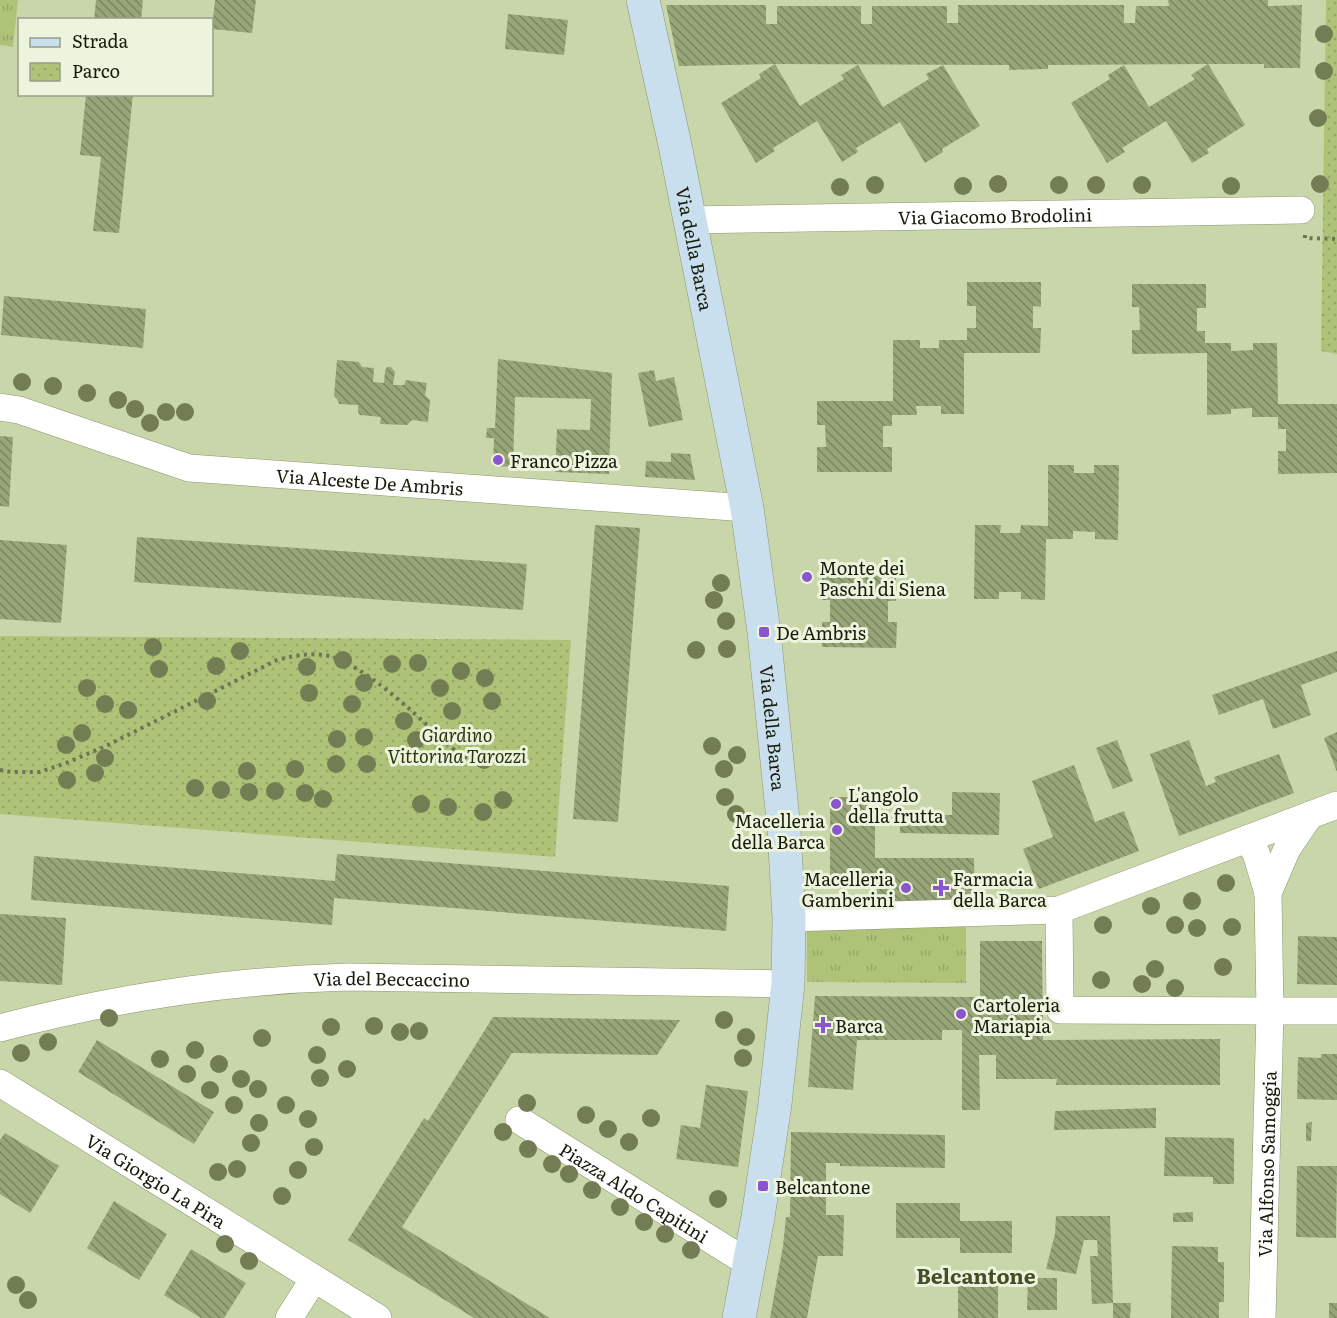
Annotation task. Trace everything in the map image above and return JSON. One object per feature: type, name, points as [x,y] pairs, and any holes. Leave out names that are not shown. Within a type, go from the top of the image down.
[{"type":"street","name":"Via della Barca","points":[[643,0],[747,508],[777,745],[789,918],[788,984],[775,1104],[750,1264],[739,1318]]},
{"type":"street","name":"Via Giacomo Brodolini","points":[[689,220],[1301,210]]},
{"type":"street","name":"Via Alceste De Ambris","points":[[0,407],[19,410],[189,468],[747,508]]},
{"type":"street","points":[[789,918],[1059,910],[1337,805]]},
{"type":"street","points":[[1268,893],[1287,849],[1310,815]]},
{"type":"street","points":[[1247,839],[1256,853],[1268,893]]},
{"type":"street","name":"Via Alfonso Samoggia","points":[[1262,1318],[1270,1011],[1268,893]]},
{"type":"street","points":[[1059,910],[1060,1010],[1337,1011]]},
{"type":"street","name":"Via del Beccaccino","points":[[0,1028],[98,1004],[176,991],[295,979],[349,977],[788,984]]},
{"type":"street","name":"Via Giorgio La Pira","points":[[0,1083],[378,1318]]},
{"type":"street","name":"Piazza Aldo Capitini","points":[[519,1120],[750,1264]]},
{"type":"street","points":[[289,1318],[314,1279]]},
{"type":"path","points":[[0,770],[40,772],[66,763],[106,746],[277,660],[299,654],[325,655],[346,662],[366,673],[459,754],[477,763]]},
{"type":"green space","points":[[0,0],[18,0],[13,47],[0,45]]},
{"type":"green space","points":[[1326,0],[1337,0],[1337,354],[1321,351]]},
{"type":"green space","name":"Giardino Vittorina Tarozzi","points":[[0,636],[571,640],[555,857],[0,814]]},
{"type":"green space","points":[[807,926],[966,927],[966,983],[807,982]]},
{"type":"building","points":[[96,0],[143,0],[141,18],[94,18]]},
{"type":"building","points":[[215,0],[256,0],[252,33],[213,29]]},
{"type":"building","points":[[1168,0],[1268,0],[1268,6],[1302,5],[1300,68],[1264,68],[1264,64],[1048,65],[1048,69],[1009,70],[1009,65],[679,66],[666,5],[766,5],[766,24],[777,24],[777,6],[861,6],[861,24],[872,24],[872,6],[947,6],[947,23],[958,23],[958,5],[1124,5],[1124,23],[1135,23],[1136,6],[1169,6]]},
{"type":"building","points":[[508,14],[568,20],[564,55],[505,49]]},
{"type":"building","points":[[775,64],[800,106],[844,79],[841,75],[858,65],[883,107],[929,79],[926,74],[943,65],[980,126],[942,149],[943,152],[925,163],[900,122],[856,148],[858,152],[842,162],[817,121],[773,148],[775,151],[756,163],[721,103],[761,78],[759,74]]},
{"type":"building","points":[[1208,64],[1245,125],[1207,149],[1209,153],[1192,163],[1166,121],[1122,148],[1125,152],[1107,163],[1071,103],[1110,79],[1108,75],[1124,65],[1149,107],[1195,79],[1191,75]]},
{"type":"building","points":[[86,96],[133,96],[119,233],[93,231],[101,157],[80,155]]},
{"type":"building","points":[[967,282],[1041,282],[1041,307],[1033,306],[1033,328],[1041,328],[1040,353],[964,353],[964,414],[941,414],[941,406],[916,406],[917,415],[892,415],[892,426],[883,426],[883,447],[892,447],[892,472],[817,472],[817,447],[826,447],[825,425],[817,425],[817,401],[893,401],[893,340],[920,340],[920,348],[939,348],[939,340],[967,340],[967,328],[976,328],[976,306],[967,306]]},
{"type":"building","points":[[1132,284],[1206,284],[1206,308],[1197,308],[1197,331],[1205,331],[1205,343],[1231,343],[1231,351],[1253,350],[1253,343],[1277,343],[1278,404],[1337,404],[1337,473],[1278,474],[1278,451],[1286,451],[1286,429],[1278,429],[1278,417],[1252,417],[1252,408],[1231,409],[1231,414],[1207,415],[1207,353],[1132,354],[1132,330],[1140,330],[1139,307],[1132,307]]},
{"type":"building","points":[[4,296],[146,309],[143,348],[1,335]]},
{"type":"building","points":[[498,359],[612,373],[609,474],[555,472],[557,429],[590,430],[591,399],[515,397],[513,467],[493,466],[494,438],[486,438],[487,428],[495,428]]},
{"type":"building","points":[[337,360],[359,362],[362,367],[374,368],[373,382],[384,383],[385,371],[387,367],[391,367],[395,372],[393,385],[404,385],[406,380],[427,383],[425,395],[430,400],[428,422],[412,420],[407,425],[380,424],[381,417],[360,415],[358,405],[339,404],[334,396]]},
{"type":"building","points":[[654,370],[656,381],[674,377],[683,420],[649,427],[638,373]]},
{"type":"building","points":[[0,436],[13,437],[9,507],[0,506]]},
{"type":"building","points":[[671,453],[690,454],[695,480],[645,477],[646,461],[671,462]]},
{"type":"building","points":[[1048,465],[1074,465],[1074,473],[1094,473],[1094,465],[1119,465],[1118,540],[1095,539],[1095,532],[1073,531],[1073,539],[1046,539],[1045,600],[1021,599],[1021,592],[999,592],[999,599],[974,599],[975,525],[1001,525],[1000,533],[1020,533],[1021,525],[1048,526]]},
{"type":"building","points":[[595,525],[640,528],[618,822],[573,819]]},
{"type":"building","points":[[137,537],[527,564],[523,610],[134,582]]},
{"type":"building","points":[[0,540],[67,545],[61,623],[0,619]]},
{"type":"building","points":[[822,575],[896,576],[896,601],[888,601],[888,622],[897,622],[896,648],[822,647],[822,622],[830,622],[830,600],[822,600]]},
{"type":"building","points":[[1337,651],[1337,672],[1301,685],[1311,715],[1273,729],[1263,699],[1219,715],[1212,695]]},
{"type":"building","points":[[1337,732],[1337,772],[1324,738]]},
{"type":"building","points":[[1117,740],[1133,781],[1113,789],[1096,748]]},
{"type":"building","points":[[1189,740],[1206,786],[1216,782],[1214,777],[1279,754],[1294,793],[1179,836],[1150,754]]},
{"type":"building","points":[[1074,765],[1095,822],[1124,811],[1139,851],[1039,889],[1023,849],[1053,837],[1032,781]]},
{"type":"building","points":[[952,792],[1000,793],[999,835],[900,833],[900,814],[952,815]]},
{"type":"building","points":[[830,797],[875,797],[875,858],[974,858],[975,902],[877,901],[877,888],[830,888]]},
{"type":"building","points":[[337,854],[729,886],[726,931],[334,898],[332,925],[31,900],[34,856],[335,881]]},
{"type":"building","points":[[0,914],[66,918],[62,985],[0,981]]},
{"type":"building","points":[[1298,936],[1337,937],[1337,985],[1297,984]]},
{"type":"building","points":[[980,941],[1042,941],[1043,1040],[1220,1039],[1220,1085],[1056,1085],[1057,1079],[996,1079],[996,1055],[979,1055],[980,1110],[962,1110],[962,1030],[942,1030],[942,1040],[857,1040],[853,1090],[808,1087],[815,996],[980,997]]},
{"type":"building","points":[[493,1017],[680,1020],[657,1055],[512,1053],[402,1227],[550,1318],[474,1318],[348,1240],[424,1118],[428,1121]]},
{"type":"building","points":[[97,1040],[214,1112],[194,1144],[78,1072]]},
{"type":"building","points":[[1321,1054],[1337,1054],[1337,1100],[1297,1099],[1298,1057],[1321,1058]]},
{"type":"building","points":[[706,1085],[748,1091],[738,1167],[676,1159],[681,1125],[700,1128]]},
{"type":"building","points":[[1156,1108],[1156,1128],[1054,1130],[1055,1111]]},
{"type":"building","points":[[1312,1122],[1311,1141],[1306,1141],[1306,1123]]},
{"type":"building","points":[[791,1132],[945,1135],[945,1168],[840,1166],[840,1163],[826,1163],[826,1215],[844,1215],[843,1256],[818,1256],[807,1318],[770,1318],[786,1217],[790,1217]]},
{"type":"building","points":[[5,1133],[59,1166],[30,1213],[0,1194],[0,1140]]},
{"type":"building","points":[[1165,1137],[1234,1138],[1234,1184],[1213,1184],[1213,1177],[1164,1176]]},
{"type":"building","points":[[1297,1166],[1337,1166],[1336,1238],[1296,1237]]},
{"type":"building","points":[[114,1201],[167,1234],[139,1280],[87,1248]]},
{"type":"building","points":[[896,1203],[960,1203],[960,1221],[1012,1221],[1012,1253],[960,1253],[960,1238],[896,1238]]},
{"type":"building","points":[[1193,1212],[1193,1222],[1173,1222],[1173,1213]]},
{"type":"building","points":[[1056,1216],[1110,1216],[1113,1303],[1092,1304],[1090,1256],[1098,1256],[1097,1240],[1084,1240],[1076,1274],[1046,1269],[1055,1234]]},
{"type":"building","points":[[1172,1246],[1218,1247],[1218,1262],[1224,1262],[1224,1302],[1219,1302],[1219,1318],[1171,1318]]},
{"type":"building","points":[[191,1249],[246,1283],[224,1318],[201,1318],[164,1295]]},
{"type":"building","points":[[1028,1278],[1057,1278],[1057,1310],[1027,1310]]},
{"type":"building","points":[[958,1286],[998,1286],[998,1318],[958,1318]]},
{"type":"building","points":[[1113,1303],[1131,1303],[1130,1318],[1113,1318]]},
{"type":"building","points":[[1329,1303],[1337,1303],[1337,1318],[1329,1318]]},
{"type":"place","name":"Franco Pizza","points":[[498,460]]},
{"type":"place","name":"Monte dei Paschi di Siena","points":[[807,577]]},
{"type":"place","name":"De Ambris","points":[[764,632]]},
{"type":"place","name":"L'angolo della frutta","points":[[836,804]]},
{"type":"place","name":"Macelleria della Barca","points":[[837,830]]},
{"type":"place","name":"Macelleria Gamberini","points":[[906,888]]},
{"type":"place","name":"Farmacia della Barca","points":[[941,888]]},
{"type":"place","name":"Cartoleria Mariapia","points":[[961,1014]]},
{"type":"place","name":"Barca","points":[[823,1025]]},
{"type":"place","name":"Belcantone","points":[[763,1186]]},
{"type":"district","name":"Belcantone","points":[[976,1274]]}]
